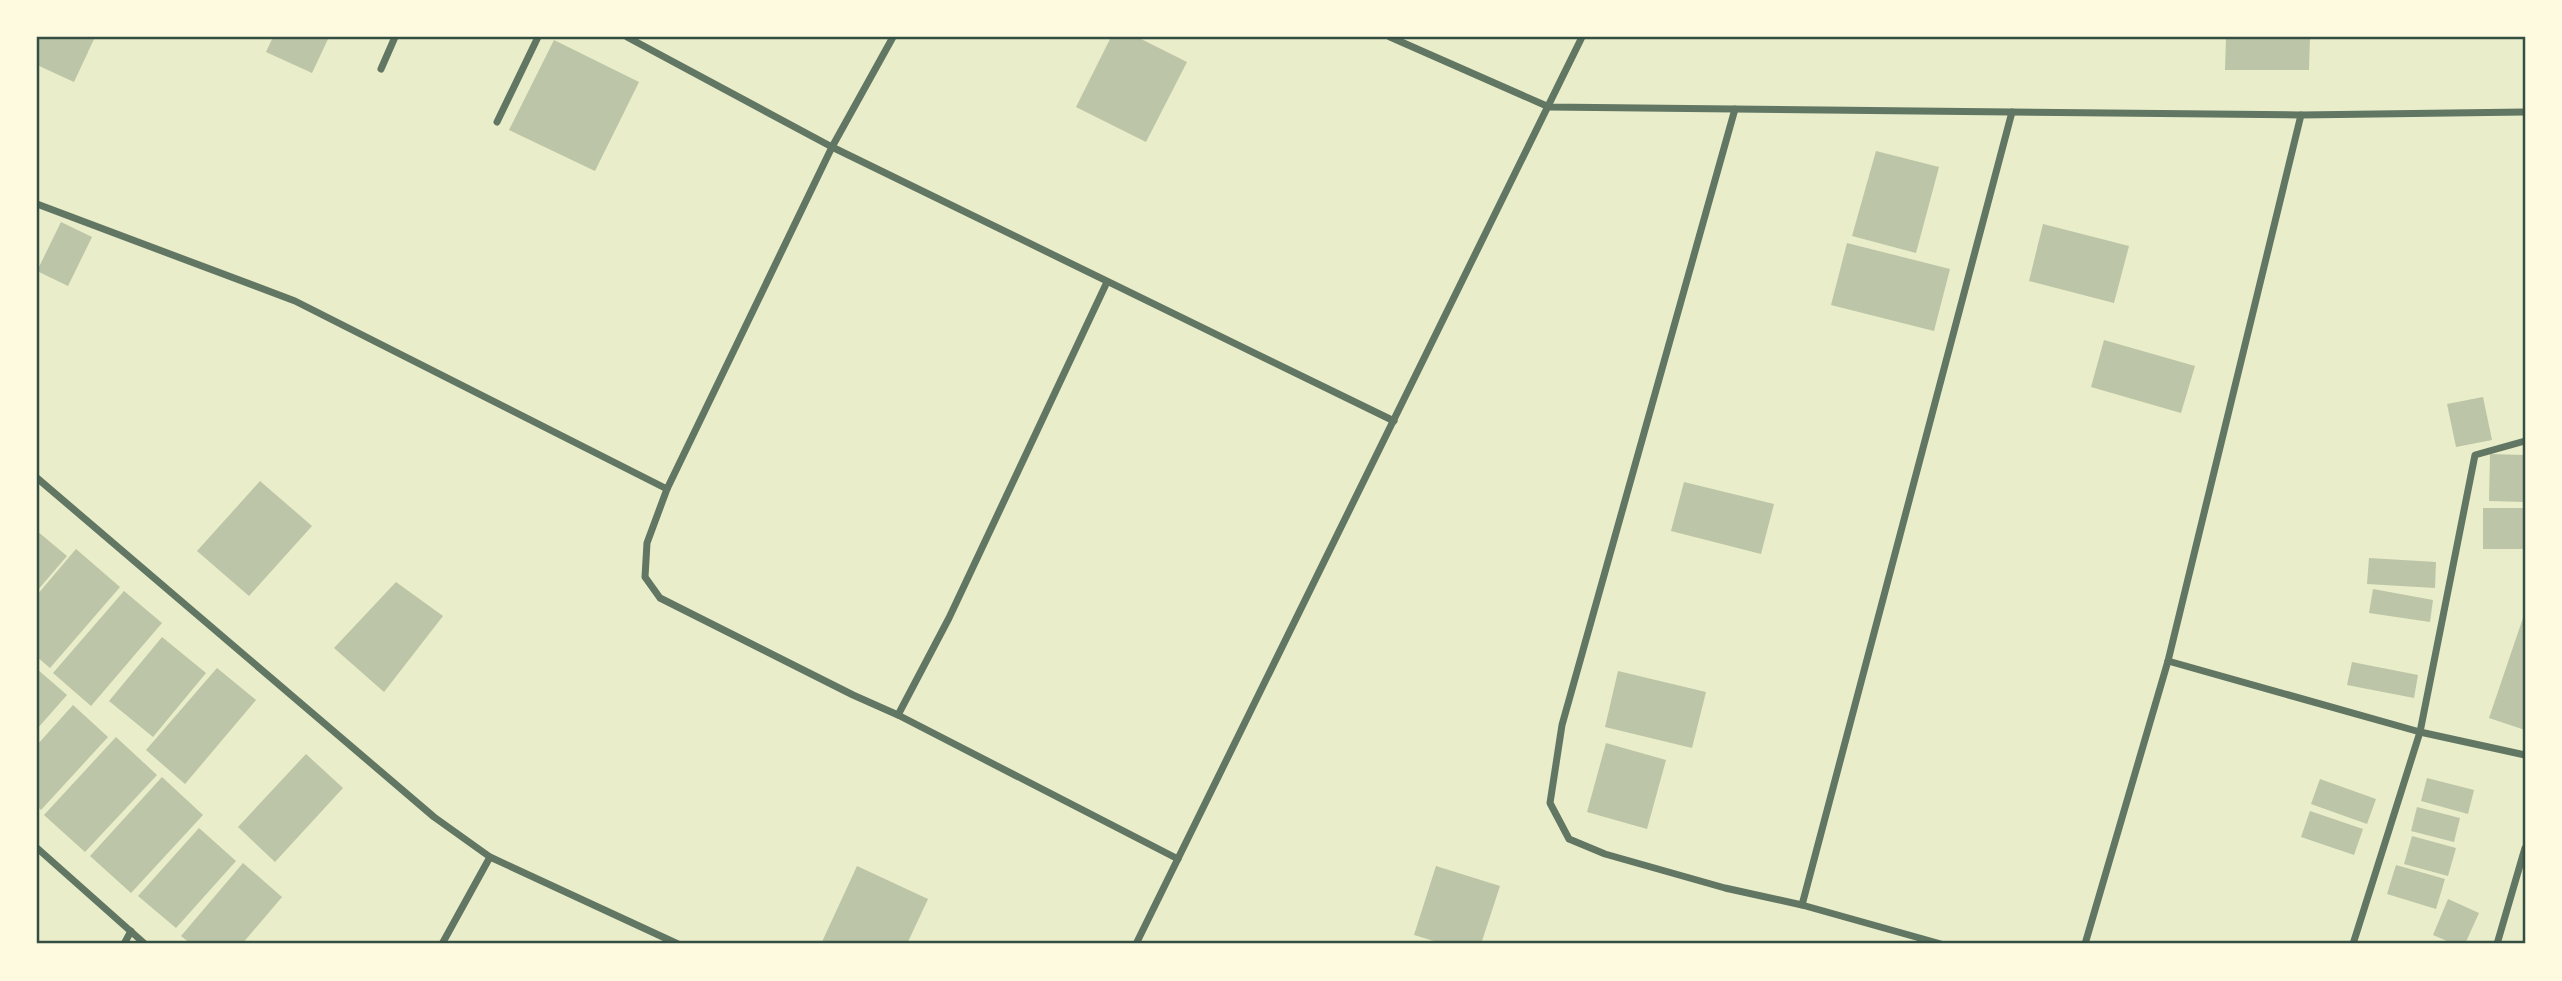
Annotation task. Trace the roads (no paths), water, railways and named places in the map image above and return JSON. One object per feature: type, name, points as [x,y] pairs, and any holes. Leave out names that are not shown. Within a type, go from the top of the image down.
[{"type":"street","points":[[380,69],[395,37]]},
{"type":"street","points":[[497,122],[538,37]]},
{"type":"street","points":[[627,37],[832,147],[1394,421]]},
{"type":"street","points":[[892,37],[832,147],[667,489],[647,543],[645,577],[660,598],[898,715],[1178,859]]},
{"type":"street","points":[[1390,37],[1549,107],[2301,115],[2525,112]]},
{"type":"street","points":[[1136,944],[1582,37]]},
{"type":"street","points":[[1735,108],[1562,725],[1550,803],[1569,839],[1605,854],[1941,944]]},
{"type":"street","points":[[1802,905],[2012,112]]},
{"type":"street","points":[[2085,944],[2168,661],[2301,115]]},
{"type":"street","points":[[37,204],[295,301],[667,489]]},
{"type":"street","points":[[898,715],[948,618],[1107,282]]},
{"type":"street","points":[[2353,944],[2420,732],[2475,456],[2525,442]]},
{"type":"street","points":[[37,478],[434,817],[490,857],[678,944]]},
{"type":"street","points":[[2168,661],[2420,732],[2525,755]]},
{"type":"street","points":[[37,848],[145,944]]},
{"type":"street","points":[[2497,944],[2525,848]]},
{"type":"street","points":[[442,944],[490,857]]},
{"type":"street","points":[[124,944],[131,931]]}]
